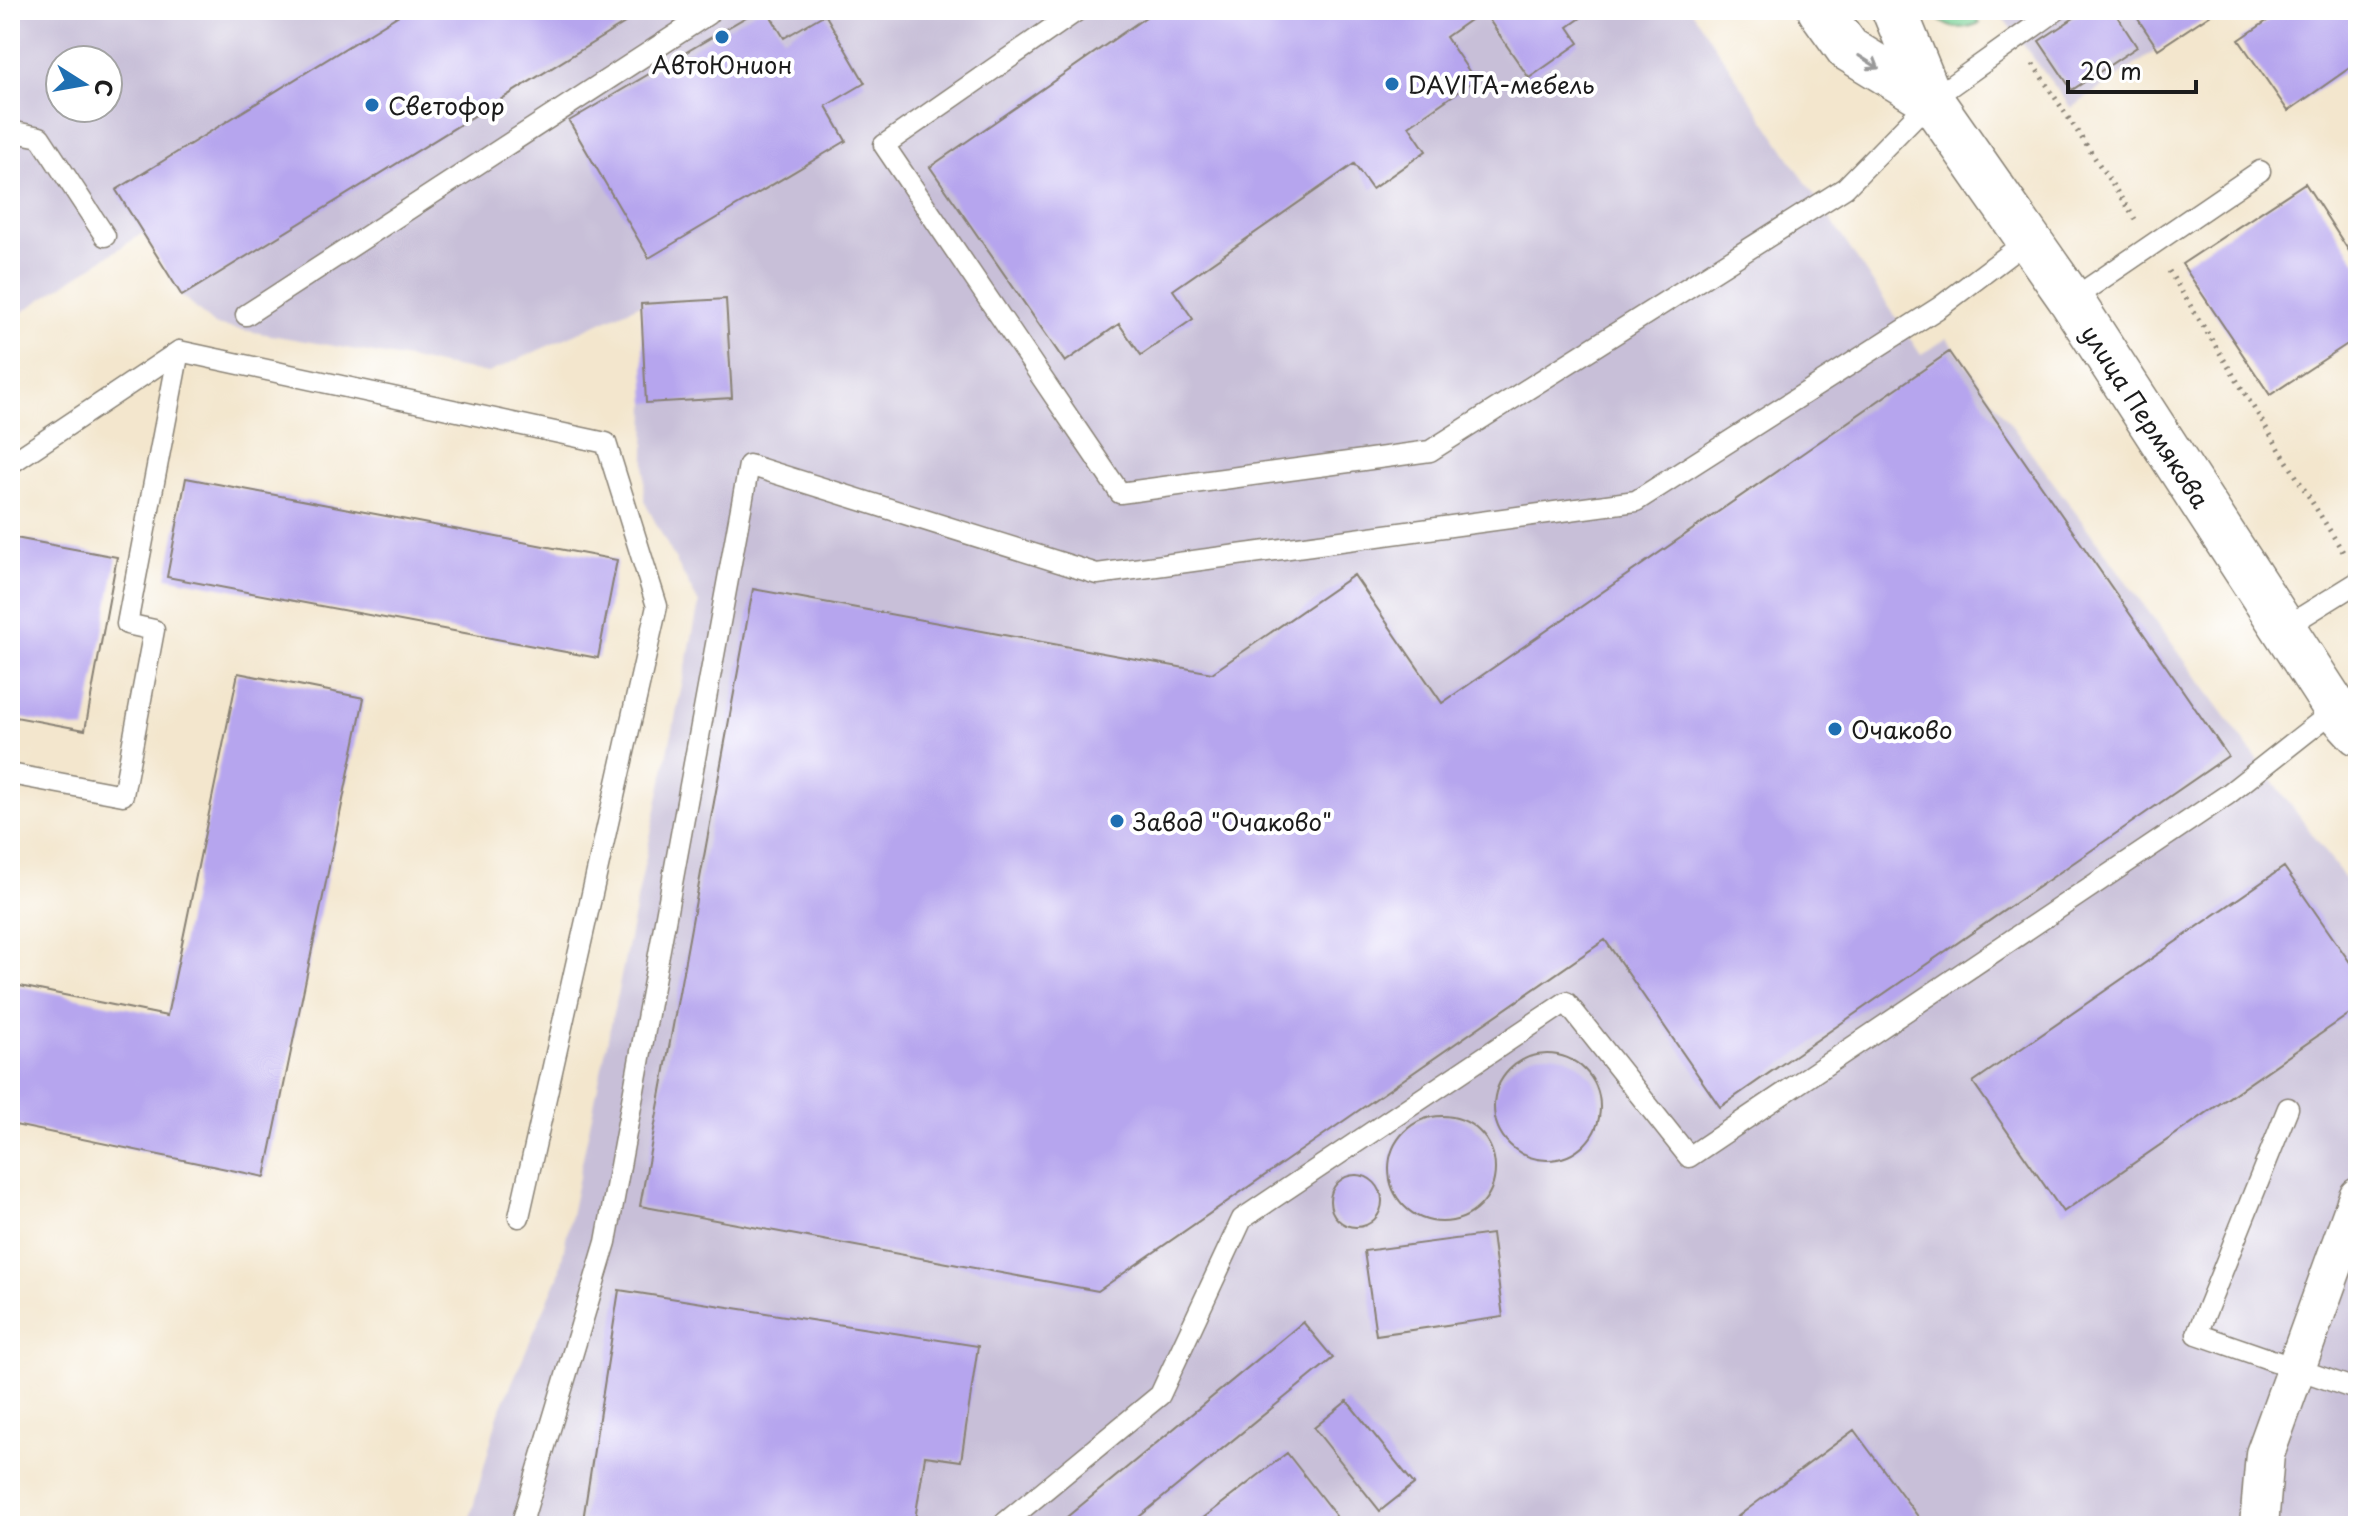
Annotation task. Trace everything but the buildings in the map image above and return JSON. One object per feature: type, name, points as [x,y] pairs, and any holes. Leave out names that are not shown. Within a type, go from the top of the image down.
[{"type":"street","name":"улица Пермякова","points":[[1820,10],[1848,49],[1931,100]]},
{"type":"street","name":"улица Пермякова","points":[[1894,10],[1931,100],[2071,300],[2347,721]]},
{"type":"street","points":[[2259,1526],[2265,1454],[2358,1197]]},
{"type":"lane","points":[[246,315],[708,14],[705,10]]},
{"type":"lane","points":[[1078,10],[884,145],[1120,493],[1430,451],[1818,207],[1845,188],[1931,100],[2057,10]]},
{"type":"lane","points":[[10,131],[40,137],[105,236]]},
{"type":"lane","points":[[2071,300],[2260,171]]},
{"type":"lane","points":[[521,1526],[606,1242],[749,465],[1097,574],[1636,501],[1940,307],[2028,240]]},
{"type":"lane","points":[[10,464],[179,351],[606,443],[657,606],[519,1217]]},
{"type":"lane","points":[[10,774],[123,795],[154,630],[127,624],[179,351]]},
{"type":"lane","points":[[2284,628],[2354,572]]},
{"type":"lane","points":[[1001,1526],[1160,1395],[1242,1219],[1566,1002],[1689,1157],[2227,795],[2347,721]]},
{"type":"lane","points":[[2288,1108],[2197,1334],[2358,1390]]},
{"type":"path","points":[[2016,38],[2152,244],[2354,572]]},
{"type":"shaded area","points":[[10,10],[1691,10],[1921,355],[1947,338],[2358,896],[2358,1526],[468,1526],[498,1415],[558,1277],[699,604],[644,501],[646,403],[641,304],[488,373],[214,325],[182,296],[143,233],[10,320]]},
{"type":"shaded area","points":[[1997,10],[2217,10],[2071,108]]},
{"type":"green space","points":[[1929,10],[1972,10],[1980,23],[1952,27]]},
{"type":"place","name":"АвтоЮнион","points":[[722,37]]},
{"type":"place","name":"DAVITA-мебель","points":[[1392,84]]},
{"type":"place","name":"Светофор","points":[[372,105]]},
{"type":"place","name":"Очаково","points":[[1835,729]]},
{"type":"place","name":"Завод \"Очаково\"","points":[[1117,821]]}]
